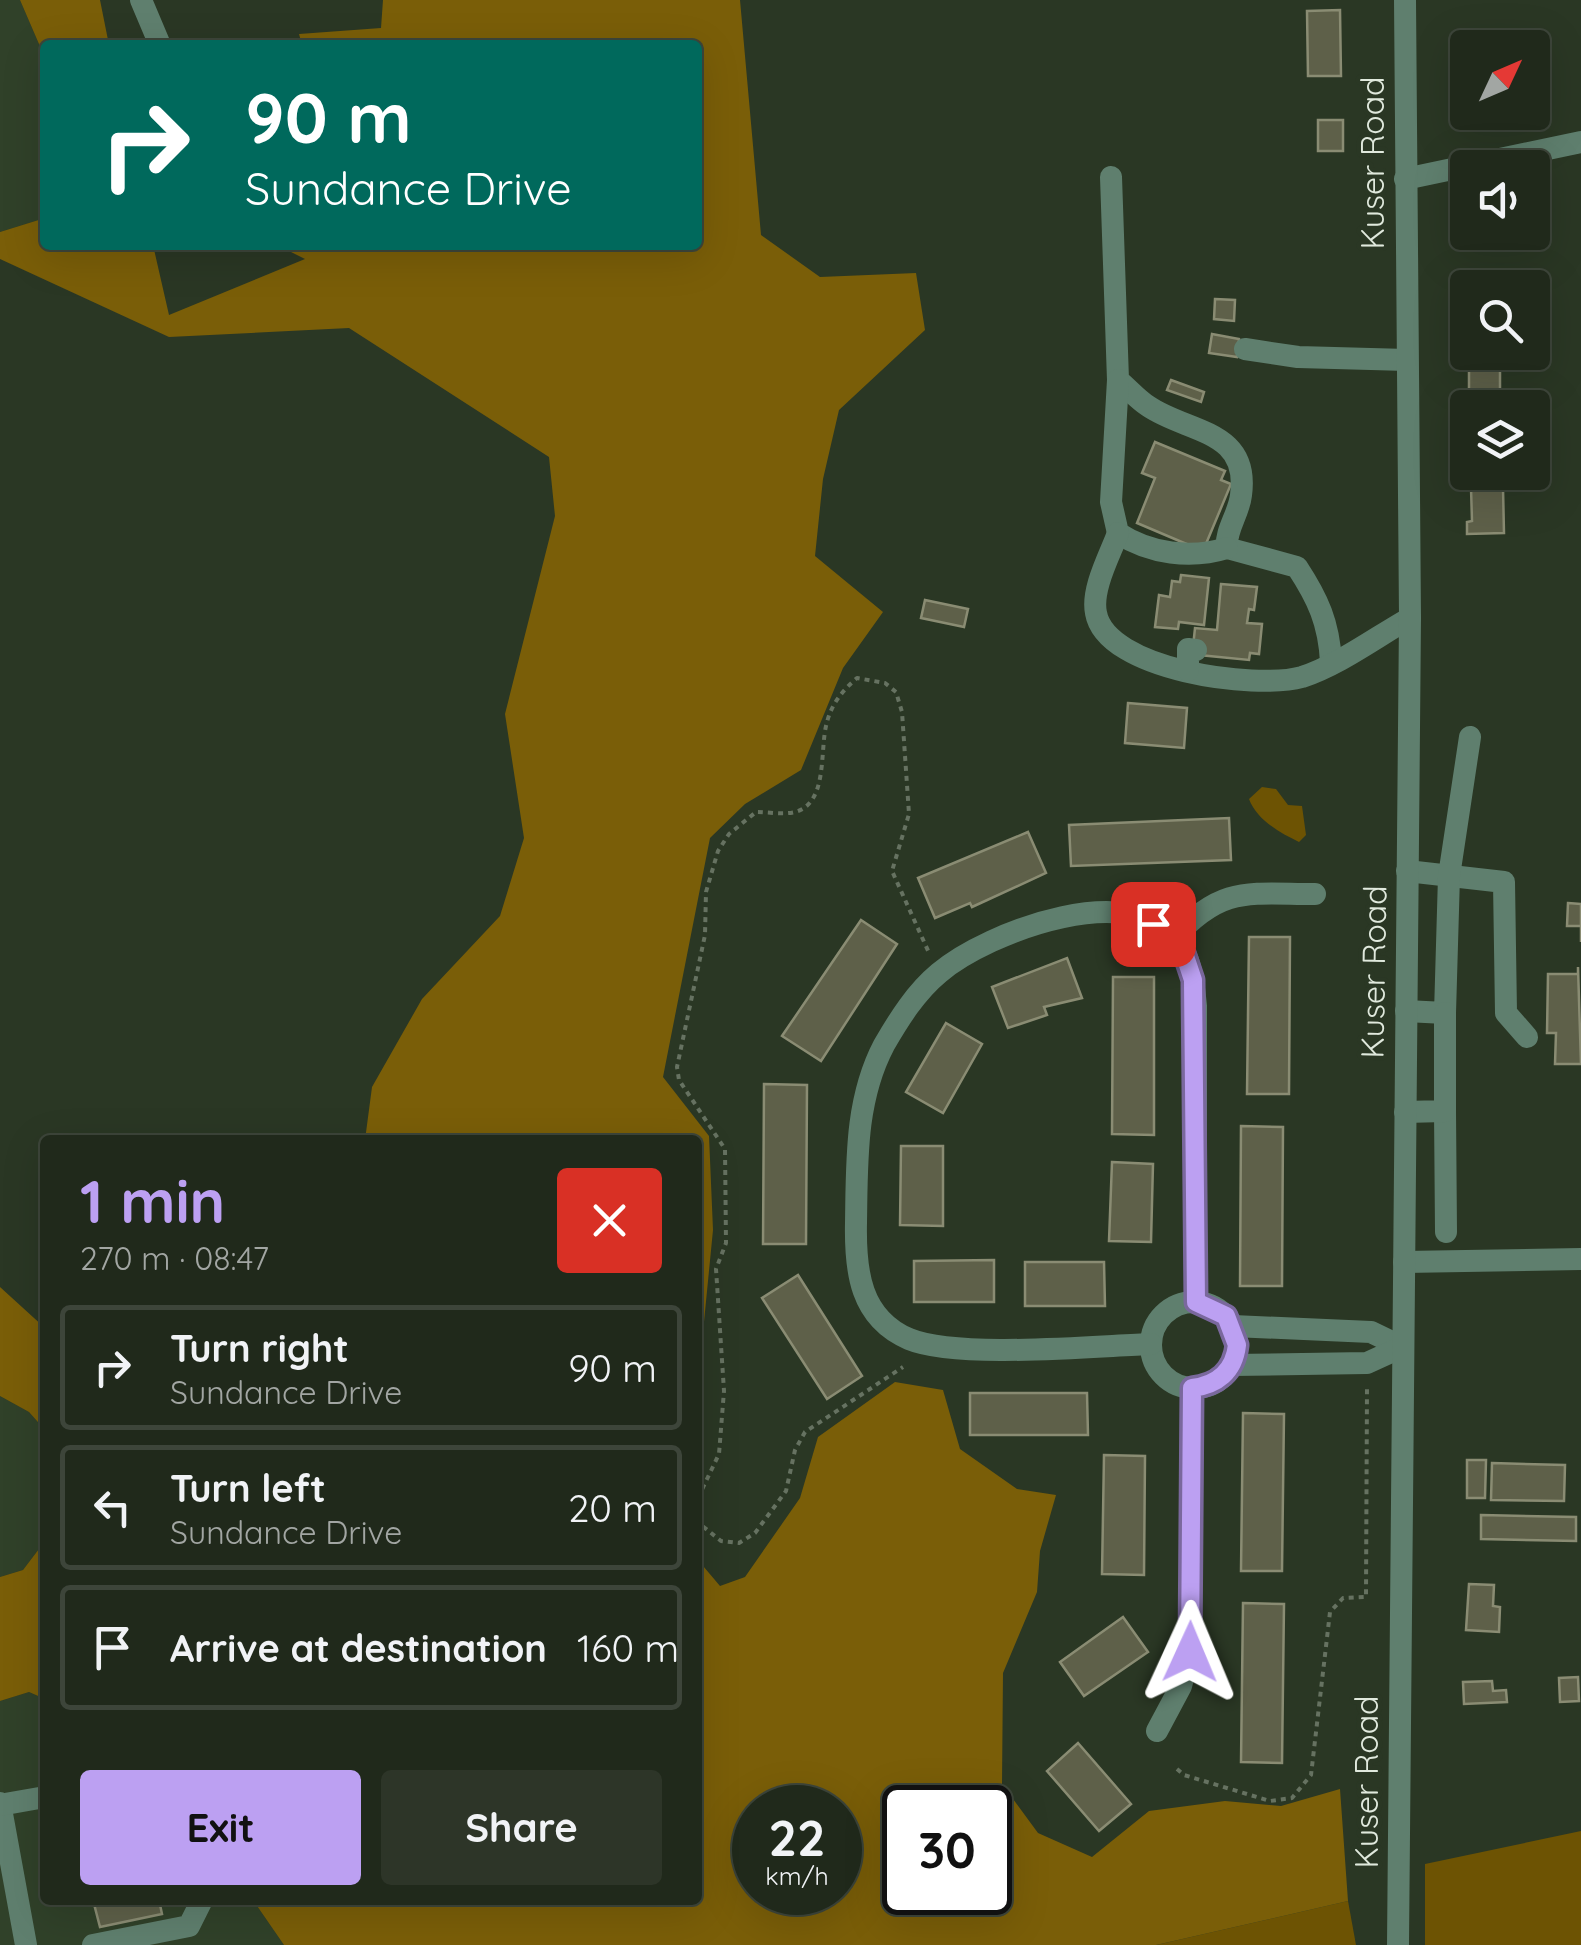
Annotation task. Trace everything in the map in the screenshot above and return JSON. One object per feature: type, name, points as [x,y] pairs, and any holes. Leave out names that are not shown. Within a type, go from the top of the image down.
[{"type":"street","points":[[141,0],[158,40]]},
{"type":"street","name":"Kuser Road","points":[[1398,1945],[1410,618],[1404,0]]},
{"type":"street","points":[[1405,179],[1581,142]]},
{"type":"street","points":[[1111,176],[1118,380],[1112,502],[1118,533],[1094,609],[1099,624],[1128,653],[1192,660],[1250,682],[1301,677],[1410,618]]},
{"type":"street","points":[[1245,348],[1298,357],[1407,360]]},
{"type":"street","points":[[1118,380],[1149,407],[1220,439],[1231,449],[1238,465],[1242,495],[1227,548]]},
{"type":"street","points":[[1118,533],[1136,545],[1200,556],[1227,548],[1297,567],[1320,603],[1329,632],[1331,662]]},
{"type":"street","points":[[1446,1232],[1444,1012],[1449,876],[1470,737]]},
{"type":"street","points":[[1408,871],[1504,882],[1506,1013],[1528,1036]]},
{"type":"street","points":[[1174,938],[1216,900],[1250,894],[1315,894]]},
{"type":"street","points":[[1152,1344],[966,1347],[912,1340],[893,1330],[871,1310],[859,1275],[856,1154],[868,1082],[884,1046],[914,998],[968,953],[1006,932],[1067,916],[1125,914],[1153,924],[1174,938],[1186,957],[1196,1006],[1196,1302]]},
{"type":"street","points":[[1406,1011],[1444,1012]]},
{"type":"street","points":[[1405,1112],[1445,1111]]},
{"type":"street","points":[[1404,1262],[1581,1259]]},
{"type":"street","points":[[1196,1302],[1218,1309],[1233,1326],[1237,1345],[1232,1365],[1215,1382],[1192,1388],[1174,1382],[1160,1370],[1152,1344],[1165,1314],[1196,1302]]},
{"type":"street","points":[[1233,1326],[1371,1332],[1402,1347]]},
{"type":"street","points":[[1232,1365],[1367,1363],[1402,1347]]},
{"type":"street","points":[[1156,1731],[1182,1686],[1190,1652],[1192,1388]]},
{"type":"street","points":[[26,1945],[0,1804],[40,1798]]},
{"type":"street","points":[[93,1945],[189,1926],[200,1905]]},
{"type":"path","points":[[702,1490],[719,1454],[724,1391],[716,1269],[726,1243],[725,1149],[679,1080],[677,1067],[706,935],[706,892],[718,850],[729,834],[756,812],[792,813],[807,807],[817,792],[827,720],[840,692],[857,678],[884,683],[896,692],[902,712],[909,814],[892,871],[932,960]]},
{"type":"path","points":[[702,1526],[721,1540],[740,1543],[755,1533],[786,1491],[795,1450],[805,1432],[903,1367]]},
{"type":"path","points":[[1177,1769],[1270,1801],[1292,1798],[1311,1775],[1330,1612],[1343,1598],[1366,1597],[1367,1386]]},
{"type":"shaded area","points":[[0,0],[20,0],[40,46],[40,220],[0,232]]},
{"type":"shaded area","points":[[20,0],[100,0],[108,40],[40,40],[40,46]]},
{"type":"shaded area","points":[[383,0],[740,0],[761,235],[820,277],[916,273],[925,330],[839,410],[823,479],[815,556],[883,612],[843,668],[801,770],[745,804],[710,838],[663,1077],[709,1136],[713,1230],[702,1342],[702,1135],[366,1135],[372,1087],[422,999],[500,916],[524,838],[505,714],[555,516],[549,457],[349,328],[169,337],[0,259],[0,232],[40,220],[40,250],[154,250],[169,315],[305,259],[287,250],[702,250],[702,40],[301,40],[299,34],[381,28]]},
{"type":"shaded area","points":[[1262,787],[1276,789],[1288,805],[1302,806],[1306,835],[1299,842],[1270,825],[1253,807],[1249,799]]},
{"type":"shaded area","points":[[0,1287],[40,1323],[40,1424],[29,1412],[0,1396]]},
{"type":"shaded area","points":[[895,1382],[943,1390],[960,1449],[1017,1489],[1056,1495],[1040,1551],[1037,1592],[1003,1673],[1003,1785],[882,1785],[882,1915],[1012,1915],[1012,1798],[1038,1833],[1092,1857],[1149,1811],[1225,1801],[1281,1806],[1340,1789],[1348,1901],[1156,1945],[284,1945],[256,1905],[702,1905],[702,1565],[720,1586],[745,1577],[800,1498],[818,1437]]},
{"type":"shaded area","points":[[0,1396],[29,1412],[40,1424],[40,1548],[23,1570],[0,1577]]},
{"type":"shaded area","points":[[40,1548],[40,1697],[29,1692],[0,1701],[0,1577],[23,1570]]},
{"type":"shaded area","points":[[29,1692],[40,1697],[40,1905],[256,1905],[284,1945],[0,1945],[0,1701]]},
{"type":"shaded area","points":[[1581,1831],[1581,1945],[1425,1945],[1425,1864]]},
{"type":"shaded area","points":[[1348,1901],[1356,1945],[1156,1945]]},
{"type":"building","points":[[1340,10],[1341,76],[1308,76],[1307,11]]},
{"type":"building","points":[[1318,120],[1343,120],[1343,151],[1318,151]]},
{"type":"building","points":[[1215,299],[1235,300],[1234,321],[1214,319]]},
{"type":"building","points":[[1212,334],[1239,339],[1237,357],[1209,353]]},
{"type":"building","points":[[1469,370],[1500,370],[1500,390],[1469,390]]},
{"type":"building","points":[[1171,380],[1204,392],[1201,402],[1167,390]]},
{"type":"building","points":[[1155,442],[1225,471],[1221,480],[1231,484],[1203,551],[1137,523],[1155,478],[1142,473]]},
{"type":"building","points":[[1471,490],[1503,490],[1504,533],[1467,534],[1467,522],[1472,521]]},
{"type":"building","points":[[1181,575],[1209,578],[1204,625],[1179,622],[1178,629],[1155,627],[1159,595],[1170,597],[1172,581],[1180,582]]},
{"type":"building","points":[[1221,584],[1257,587],[1254,610],[1249,609],[1247,623],[1262,624],[1259,654],[1250,653],[1249,660],[1199,655],[1193,647],[1195,628],[1217,630]]},
{"type":"building","points":[[925,600],[968,609],[964,627],[921,618]]},
{"type":"building","points":[[1128,703],[1187,708],[1184,748],[1125,743]]},
{"type":"building","points":[[1229,818],[1231,860],[1071,866],[1069,825]]},
{"type":"building","points":[[1028,832],[1046,873],[972,907],[970,903],[935,918],[918,878]]},
{"type":"building","points":[[1568,903],[1581,904],[1581,926],[1567,926]]},
{"type":"building","points":[[861,920],[897,944],[821,1061],[782,1036]]},
{"type":"building","points":[[1249,937],[1290,937],[1289,1094],[1247,1094]]},
{"type":"building","points":[[1067,958],[1082,998],[1044,1007],[1047,1015],[1008,1028],[992,987]]},
{"type":"building","points":[[1578,967],[1581,1064],[1555,1064],[1556,1033],[1547,1033],[1548,974],[1578,974]]},
{"type":"building","points":[[1113,977],[1154,977],[1154,1135],[1112,1134]]},
{"type":"building","points":[[946,1023],[982,1044],[943,1113],[906,1092]]},
{"type":"building","points":[[764,1084],[807,1085],[806,1244],[763,1244]]},
{"type":"building","points":[[1241,1126],[1283,1127],[1282,1286],[1240,1286]]},
{"type":"building","points":[[901,1146],[943,1146],[943,1226],[900,1225]]},
{"type":"building","points":[[1112,1162],[1153,1164],[1151,1242],[1109,1241]]},
{"type":"building","points":[[994,1260],[994,1302],[914,1302],[914,1261]]},
{"type":"building","points":[[1025,1262],[1104,1262],[1105,1306],[1025,1306]]},
{"type":"building","points":[[798,1275],[862,1376],[827,1399],[762,1298]]},
{"type":"building","points":[[970,1393],[1087,1393],[1088,1435],[970,1435]]},
{"type":"building","points":[[1243,1413],[1284,1414],[1282,1571],[1241,1571]]},
{"type":"building","points":[[1104,1455],[1145,1456],[1144,1575],[1102,1574]]},
{"type":"building","points":[[1467,1460],[1486,1460],[1485,1498],[1467,1498]]},
{"type":"building","points":[[1492,1463],[1565,1465],[1564,1501],[1491,1500]]},
{"type":"building","points":[[1481,1515],[1576,1517],[1576,1541],[1481,1539]]},
{"type":"building","points":[[1469,1584],[1494,1585],[1493,1606],[1500,1607],[1499,1632],[1466,1630]]},
{"type":"building","points":[[1243,1603],[1284,1604],[1282,1763],[1241,1762]]},
{"type":"building","points":[[1123,1617],[1148,1652],[1084,1696],[1060,1662]]},
{"type":"building","points":[[1578,1677],[1579,1701],[1560,1702],[1559,1678]]},
{"type":"building","points":[[1492,1681],[1493,1691],[1506,1690],[1507,1702],[1464,1704],[1463,1682]]},
{"type":"building","points":[[1078,1743],[1131,1804],[1099,1831],[1047,1771]]},
{"type":"building","points":[[94,1905],[160,1905],[162,1914],[100,1927]]},
{"type":"route","points":[[1153,924],[1181,944],[1193,980],[1196,1006],[1196,1302],[1208,1304],[1226,1316],[1237,1345],[1236,1356],[1225,1374],[1215,1382],[1192,1388],[1190,1652]]}]
